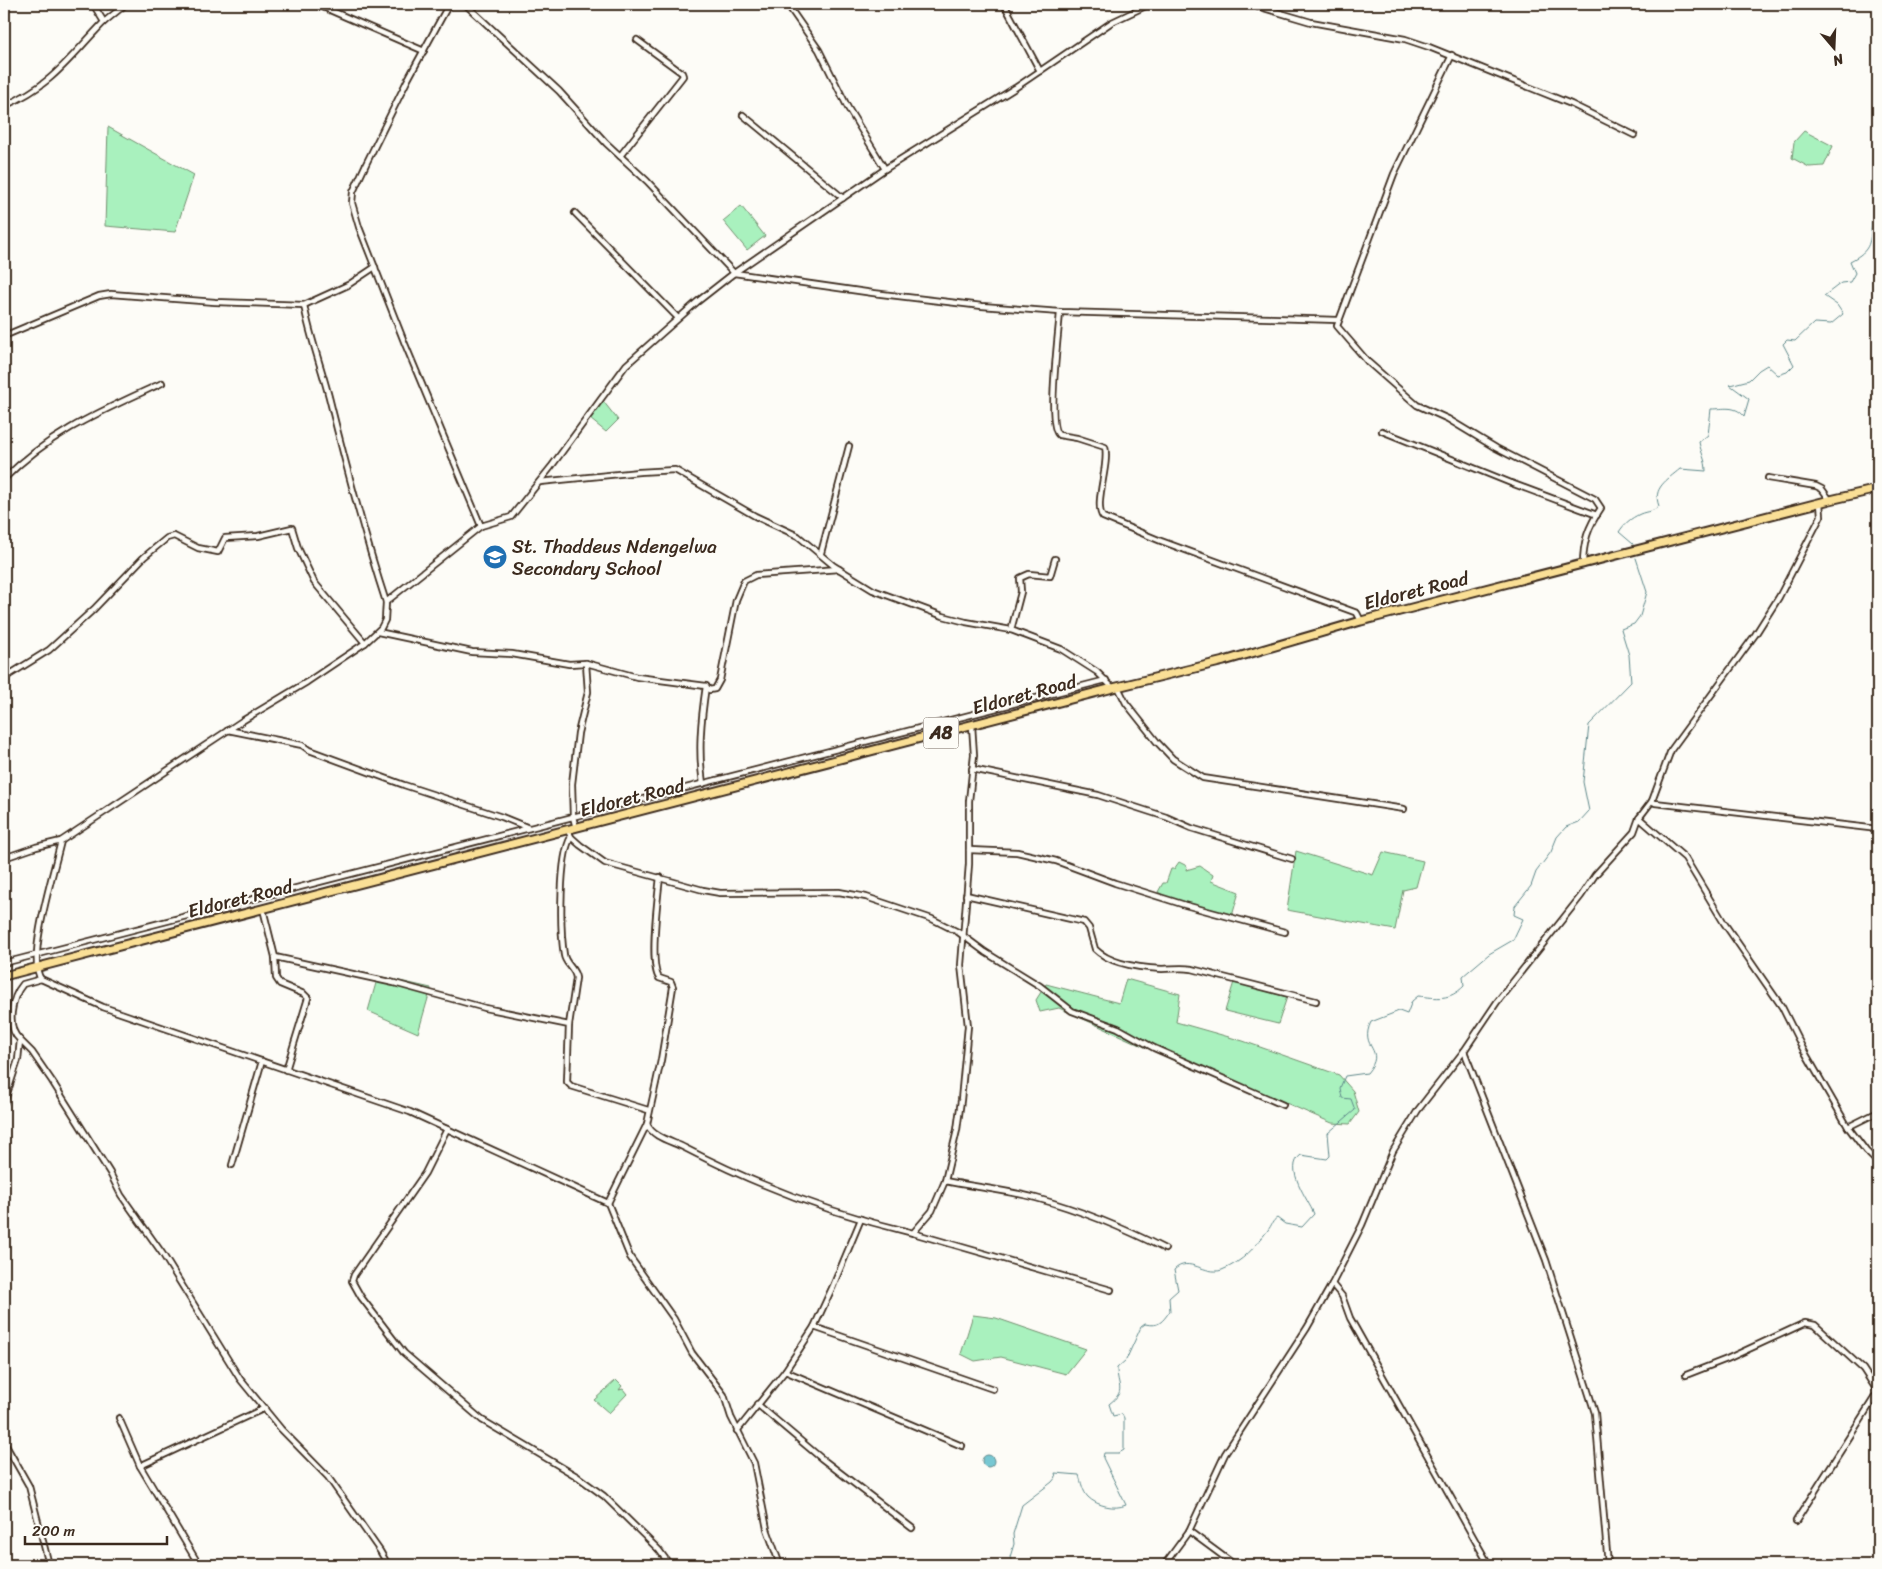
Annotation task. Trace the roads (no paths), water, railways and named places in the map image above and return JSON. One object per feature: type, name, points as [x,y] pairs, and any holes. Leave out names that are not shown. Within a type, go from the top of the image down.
[{"type":"highway","name":"Eldoret Road","points":[[4,976],[572,831],[1116,687],[1224,661],[1361,621],[1878,489]]},
{"type":"street","points":[[93,4],[104,22]]},
{"type":"street","points":[[4,106],[24,97],[50,80],[104,22],[126,4]]},
{"type":"street","points":[[316,4],[424,51]]},
{"type":"street","points":[[449,4],[366,164],[352,197],[354,215],[481,526]]},
{"type":"street","points":[[465,4],[559,91],[734,273],[982,306],[1060,312],[1338,320]]},
{"type":"street","points":[[787,4],[819,50],[848,108],[885,168]]},
{"type":"street","points":[[1004,4],[1040,71]]},
{"type":"street","points":[[386,602],[481,526],[511,517],[540,482],[626,365],[678,318],[734,273],[885,168],[1040,71],[1112,22],[1142,5],[1150,4]]},
{"type":"street","points":[[1250,4],[1311,22],[1405,39],[1452,55],[1571,104],[1634,136]]},
{"type":"street","points":[[620,156],[683,76],[682,73],[637,40]]},
{"type":"street","points":[[1452,55],[1394,174],[1351,293],[1338,320],[1338,328],[1368,362],[1407,398],[1595,499],[1601,506],[1589,525],[1584,540],[1583,565]]},
{"type":"street","points":[[743,115],[825,186],[843,198]]},
{"type":"street","points":[[575,213],[678,318]]},
{"type":"street","points":[[4,336],[99,296],[111,294],[215,302],[304,305],[348,285],[375,268]]},
{"type":"street","points":[[4,858],[61,841],[228,730],[307,682],[378,632],[384,620],[386,602],[351,488],[324,380],[313,347],[304,305]]},
{"type":"street","points":[[1060,312],[1053,396],[1053,429],[1059,435],[1078,438],[1105,447],[1106,456],[1100,508],[1103,517],[1170,544],[1357,613],[1361,621]]},
{"type":"street","points":[[4,479],[47,441],[116,403],[162,384]]},
{"type":"street","points":[[1382,431],[1511,484],[1597,515]]},
{"type":"street","points":[[821,553],[849,446]]},
{"type":"street","points":[[540,482],[676,470],[755,516],[798,536],[840,569],[883,595],[966,622],[1011,630],[1066,651],[1116,687],[1126,703],[1174,759],[1203,778],[1404,809]]},
{"type":"street","points":[[1768,478],[1816,486],[1822,489],[1830,500]]},
{"type":"street","points":[[1164,1565],[1189,1531],[1224,1454],[1307,1328],[1332,1284],[1362,1225],[1393,1151],[1418,1110],[1464,1051],[1497,1002],[1581,896],[1595,875],[1634,832],[1639,818],[1652,801],[1671,750],[1755,635],[1779,597],[1821,516],[1820,503]]},
{"type":"street","points":[[4,678],[49,650],[94,609],[144,558],[167,538],[174,536],[198,548],[218,552],[225,538],[258,536],[292,528],[298,548],[314,582],[365,642]]},
{"type":"street","points":[[1011,630],[1021,592],[1020,578],[1028,574],[1050,576],[1055,559]]},
{"type":"street","points":[[378,632],[472,652],[512,654],[570,664],[586,663],[637,677],[706,686],[709,690],[713,690],[719,684],[736,600],[744,581],[756,575],[840,569]]},
{"type":"street","points":[[586,663],[588,692],[574,757],[572,831],[565,848],[562,885],[564,954],[575,972],[576,978],[569,1025],[567,1082],[570,1086],[648,1110]]},
{"type":"street","points":[[4,963],[36,953],[1106,680]]},
{"type":"street","points":[[703,784],[699,760],[700,733],[706,686]]},
{"type":"street","points":[[913,1233],[932,1211],[945,1181],[957,1130],[967,1049],[968,1026],[961,965],[966,914],[969,850],[968,822],[974,755],[972,725]]},
{"type":"street","points":[[228,730],[302,745],[309,750],[502,817],[528,828]]},
{"type":"street","points":[[972,769],[1098,795],[1166,817],[1191,828],[1292,859]]},
{"type":"street","points":[[1652,801],[1679,806],[1878,829]]},
{"type":"street","points":[[1639,818],[1685,858],[1724,923],[1782,1007],[1803,1049],[1848,1127],[1866,1151],[1878,1163]]},
{"type":"street","points":[[572,831],[605,863],[720,893],[812,891],[853,894],[932,919],[963,935],[985,952],[1040,986],[1072,1011],[1118,1028],[1154,1048],[1283,1105]]},
{"type":"street","points":[[41,979],[36,967],[36,953],[61,841]]},
{"type":"street","points":[[969,850],[1017,852],[1056,861],[1115,883],[1185,905],[1285,932]]},
{"type":"street","points":[[608,1203],[647,1124],[648,1110],[661,1060],[673,987],[671,982],[659,978],[655,970],[655,934],[660,877]]},
{"type":"street","points":[[966,895],[1084,922],[1089,928],[1095,949],[1114,960],[1163,969],[1180,967],[1192,969],[1316,1001]]},
{"type":"street","points":[[263,909],[275,958],[275,974],[278,981],[304,994],[308,998],[286,1070]]},
{"type":"street","points":[[275,958],[394,983],[485,1008],[569,1025]]},
{"type":"street","points":[[388,1565],[328,1478],[253,1396],[224,1356],[203,1318],[121,1195],[80,1124],[32,1052],[13,1033],[11,1027],[15,1000],[23,984],[41,979],[103,1007],[378,1100],[447,1129],[608,1203],[630,1257],[674,1319],[692,1353],[719,1387],[737,1431],[754,1463],[767,1529],[780,1565]]},
{"type":"street","points":[[4,1103],[18,1060],[20,1040]]},
{"type":"street","points":[[1464,1051],[1546,1260],[1595,1412],[1608,1565]]},
{"type":"street","points":[[232,1165],[262,1061]]},
{"type":"street","points":[[1848,1127],[1878,1112]]},
{"type":"street","points":[[647,1124],[656,1135],[752,1181],[814,1205],[1111,1290]]},
{"type":"street","points":[[447,1129],[425,1173],[359,1264],[352,1281],[356,1291],[388,1335],[427,1374],[482,1420],[578,1477],[604,1496],[659,1550],[670,1565]]},
{"type":"street","points":[[945,1181],[995,1188],[1037,1198],[1090,1215],[1165,1249]]},
{"type":"street","points":[[737,1431],[784,1371],[814,1327],[834,1286],[861,1219]]},
{"type":"street","points":[[1332,1284],[1342,1296],[1350,1318],[1489,1565]]},
{"type":"street","points":[[1686,1375],[1727,1359],[1805,1323],[1815,1325],[1824,1332],[1870,1377],[1878,1392],[1796,1521]]},
{"type":"street","points":[[814,1327],[992,1389]]},
{"type":"street","points":[[784,1371],[962,1446]]},
{"type":"street","points":[[757,1404],[821,1458],[912,1528]]},
{"type":"street","points":[[140,1466],[265,1408]]},
{"type":"street","points":[[119,1418],[140,1466],[199,1565]]},
{"type":"street","points":[[4,1442],[29,1486],[49,1565]]},
{"type":"street","points":[[1189,1531],[1235,1565]]},
{"type":"water","points":[[986,1455],[990,1455],[994,1461],[990,1467],[986,1467],[982,1463],[982,1459]]},
{"type":"waterway","points":[[1633,544],[1619,532],[1634,517],[1659,506],[1657,500],[1659,489],[1662,485],[1680,469],[1706,471],[1699,442],[1708,435],[1711,409],[1733,409],[1744,416],[1749,399],[1730,385],[1749,380],[1767,365],[1778,375],[1787,372],[1794,365],[1783,344],[1787,340],[1795,341],[1814,323],[1831,324],[1843,314],[1837,305],[1824,296],[1841,283],[1850,282],[1855,273],[1850,261],[1866,249],[1870,239],[1872,219],[1878,213]]},
{"type":"waterway","points":[[1013,1565],[1010,1557],[1014,1544],[1013,1534],[1022,1505],[1052,1482],[1056,1477],[1055,1473],[1079,1475],[1086,1495],[1096,1503],[1112,1507],[1126,1505],[1103,1458],[1104,1453],[1119,1453],[1124,1450],[1124,1418],[1122,1414],[1113,1416],[1109,1404],[1118,1395],[1120,1388],[1117,1368],[1126,1360],[1141,1327],[1145,1324],[1154,1325],[1160,1323],[1170,1311],[1169,1298],[1178,1290],[1174,1270],[1185,1265],[1216,1271],[1222,1270],[1237,1262],[1248,1253],[1277,1218],[1285,1224],[1302,1227],[1314,1214],[1298,1184],[1295,1168],[1296,1161],[1301,1155],[1327,1159],[1330,1156],[1328,1133],[1355,1110],[1351,1099],[1342,1098],[1340,1088],[1345,1076],[1367,1073],[1373,1065],[1375,1058],[1368,1038],[1371,1022],[1399,1011],[1407,1014],[1412,1001],[1418,996],[1437,998],[1459,991],[1464,986],[1463,976],[1489,954],[1513,940],[1523,919],[1514,915],[1515,906],[1531,886],[1536,872],[1551,852],[1557,837],[1566,827],[1579,822],[1589,811],[1583,782],[1589,725],[1631,682],[1629,655],[1621,629],[1634,624],[1640,616],[1647,592],[1636,558]]},
{"type":"place","name":"St. Thaddeus Ndengelwa Secondary School","points":[[495,557]]}]
